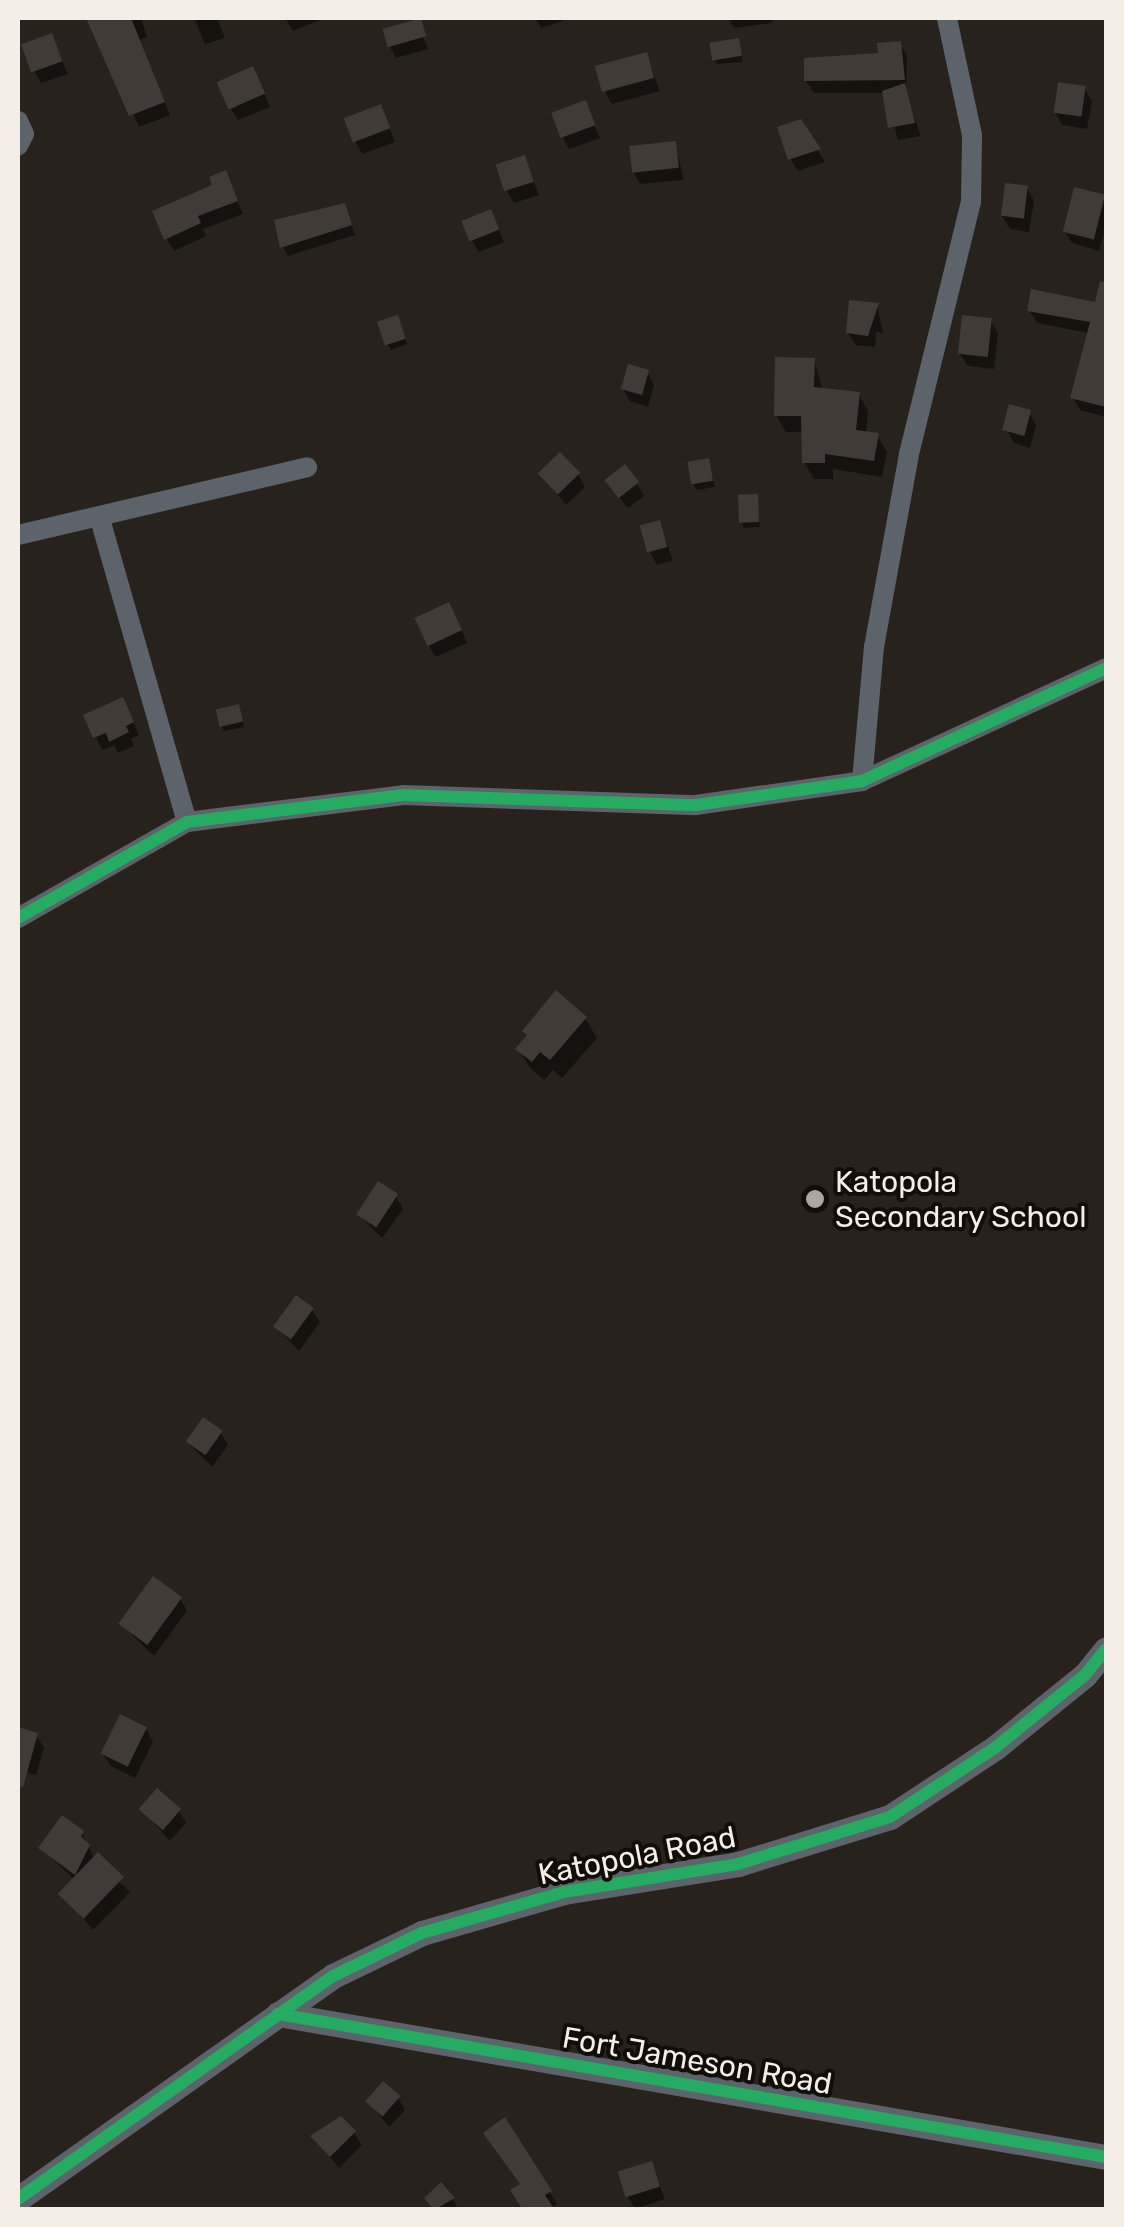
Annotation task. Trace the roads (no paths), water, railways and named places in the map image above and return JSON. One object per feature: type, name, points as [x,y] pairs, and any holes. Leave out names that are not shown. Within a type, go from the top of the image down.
[{"type":"street","points":[[862,782],[874,646],[909,454],[971,202],[972,135],[947,18]]},
{"type":"street","points":[[18,121],[24,134],[18,146]]},
{"type":"street","points":[[18,535],[100,519],[307,467]]},
{"type":"street","points":[[100,519],[187,822]]},
{"type":"street","points":[[18,918],[187,822],[403,796],[696,806],[862,782],[1106,668]]},
{"type":"street","name":"Katopola Road","points":[[18,2199],[333,1976],[422,1933],[564,1892],[738,1864],[890,1818],[996,1748],[1085,1675],[1106,1649]]},
{"type":"street","name":"Fort Jameson Road","points":[[278,2014],[1106,2156]]},
{"type":"place","name":"Katopola Secondary School","points":[[815,1199]]}]
